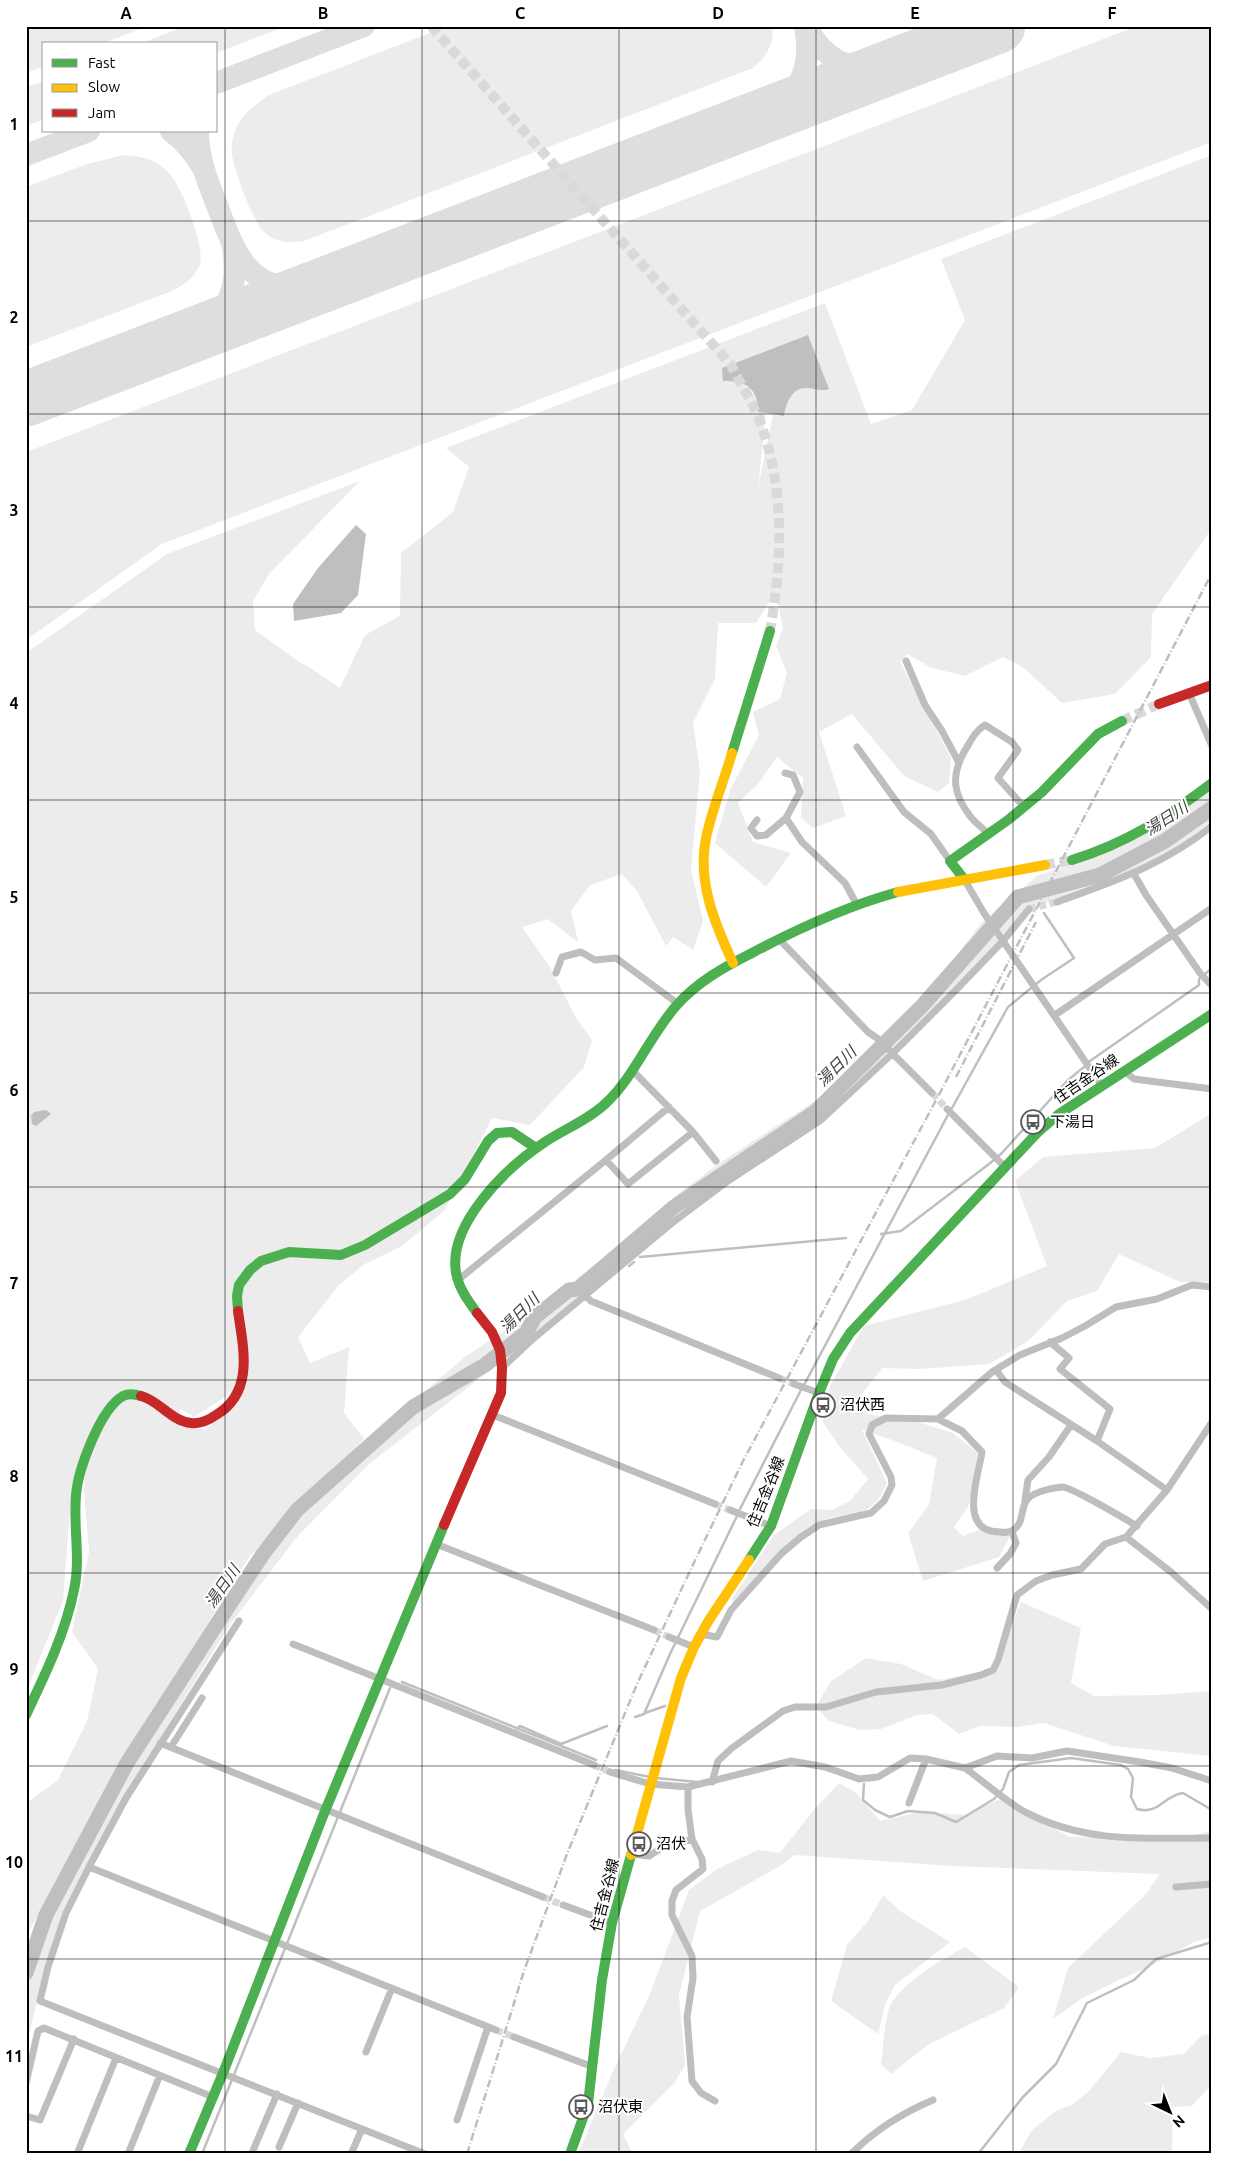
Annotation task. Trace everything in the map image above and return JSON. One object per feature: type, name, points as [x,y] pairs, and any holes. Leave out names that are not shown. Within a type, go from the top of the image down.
[{"type":"street","points":[[733,963],[715,924],[706,892],[703,857],[706,838],[770,631]]},
{"type":"street","points":[[906,661],[925,705],[942,731],[959,763]]},
{"type":"street","points":[[1160,704],[1212,685]]},
{"type":"street","points":[[1189,693],[1212,746]]},
{"type":"street","points":[[950,861],[989,835],[1042,792],[1098,734],[1122,721]]},
{"type":"street","points":[[989,835],[971,817],[956,794],[956,771],[959,763],[976,731],[985,725],[1012,742],[1018,750],[998,778],[1024,807]]},
{"type":"street","points":[[857,747],[904,812],[931,834],[964,879],[984,913],[1102,1086]]},
{"type":"street","points":[[757,820],[751,828],[757,836],[766,835],[786,818],[800,792],[793,776],[785,773]]},
{"type":"street","points":[[1072,860],[1102,851],[1148,830],[1212,783]]},
{"type":"street","points":[[786,818],[802,842],[845,882],[857,905]]},
{"type":"street","points":[[1057,902],[1134,874],[1194,840],[1212,826]]},
{"type":"street","points":[[189,2154],[213,2097],[229,2075],[334,1814],[381,1680],[436,1544],[493,1415],[501,1392],[503,1365],[498,1344],[462,1294],[458,1280],[456,1249],[466,1224],[504,1175],[536,1148],[603,1105],[618,1090],[677,1004],[704,981],[733,963],[779,939],[857,905],[893,894],[1045,864]]},
{"type":"street","points":[[1134,874],[1146,895],[1201,975],[1212,986]]},
{"type":"street","points":[[1055,1015],[1212,908]]},
{"type":"street","points":[[503,1365],[679,1217],[728,1181],[821,1120],[892,1054],[1002,940],[1029,909]]},
{"type":"street","points":[[779,939],[868,1032],[877,1038],[932,1093]]},
{"type":"street","points":[[556,973],[562,957],[581,952],[595,960],[616,958],[677,1004]]},
{"type":"street","name":"住吉金谷線","points":[[570,2154],[588,2104],[602,1980],[612,1923],[681,1678],[700,1634],[771,1526],[819,1393],[834,1359],[850,1333],[999,1161],[1059,1114],[1212,1014]]},
{"type":"street","points":[[632,1071],[692,1132],[716,1161]]},
{"type":"street","points":[[1124,1071],[1134,1079],[1212,1089]]},
{"type":"street","points":[[458,1280],[669,1108]]},
{"type":"street","points":[[947,1109],[999,1161]]},
{"type":"street","points":[[26,1715],[53,1655],[67,1617],[76,1574],[76,1493],[96,1434],[112,1406],[126,1394],[138,1393],[149,1398],[171,1416],[183,1422],[205,1422],[232,1400],[243,1380],[246,1364],[242,1332],[237,1313],[238,1287],[253,1266],[280,1253],[302,1252],[328,1257],[355,1250],[439,1202],[462,1182],[488,1141],[496,1134],[505,1130],[514,1133],[536,1148]]},
{"type":"street","points":[[606,1160],[628,1184],[692,1132]]},
{"type":"street","points":[[938,1419],[996,1370],[1020,1354],[1085,1326],[1116,1307],[1157,1299],[1192,1285],[1212,1287]]},
{"type":"street","points":[[585,1295],[591,1301],[779,1378]]},
{"type":"street","points":[[1050,1342],[1069,1358],[1060,1369],[1110,1409],[1096,1441]]},
{"type":"street","points":[[996,1370],[1005,1382],[1167,1490]]},
{"type":"street","points":[[794,1384],[819,1393]]},
{"type":"street","points":[[493,1415],[715,1504]]},
{"type":"street","points":[[700,1634],[717,1637],[731,1610],[782,1553],[801,1537],[820,1525],[871,1513],[884,1501],[892,1485],[891,1477],[871,1442],[869,1434],[872,1425],[886,1418],[938,1419],[962,1431],[982,1452],[973,1497],[977,1522],[985,1530],[1012,1532],[1019,1525],[1028,1480],[1049,1457],[1072,1425]]},
{"type":"street","points":[[712,1782],[718,1761],[732,1748],[783,1711],[795,1707],[826,1707],[876,1692],[942,1685],[993,1670],[998,1660],[1017,1595],[1036,1582],[1052,1575],[1080,1569],[1105,1544],[1126,1537],[1167,1490],[1212,1422]]},
{"type":"street","points":[[1025,1500],[1031,1495],[1065,1487],[1137,1526]]},
{"type":"street","points":[[730,1510],[771,1526]]},
{"type":"street","points":[[997,1568],[1010,1554],[1016,1543],[1012,1532]]},
{"type":"street","points":[[1126,1537],[1171,1572],[1212,1610]]},
{"type":"street","points":[[436,1544],[654,1630]]},
{"type":"street","points":[[239,1621],[126,1798],[89,1867],[66,1912],[48,1967],[40,2001],[425,2154]]},
{"type":"street","points":[[674,1639],[694,1647]]},
{"type":"street","points":[[293,1644],[594,1765]]},
{"type":"street","points":[[171,1747],[202,1698]]},
{"type":"street","points":[[160,1743],[543,1897]]},
{"type":"street","points":[[965,1768],[997,1756],[1032,1758],[1067,1751],[1172,1768],[1212,1781]]},
{"type":"street","points":[[610,1772],[650,1784],[688,1787],[791,1761],[824,1767],[859,1779],[878,1777],[910,1758],[926,1759],[965,1768],[1026,1813],[1082,1832],[1110,1838],[1212,1838]]},
{"type":"street","points":[[909,1803],[926,1759]]},
{"type":"street","points":[[688,1787],[688,1810],[692,1839],[702,1859],[703,1869],[676,1890],[672,1901],[672,1915],[692,1956],[693,1978],[687,2017],[692,2081],[701,2093],[715,2101]]},
{"type":"street","points":[[631,1854],[649,1856],[660,1849],[692,1839]]},
{"type":"street","points":[[89,1867],[496,2030]]},
{"type":"street","points":[[1176,1887],[1212,1884]]},
{"type":"street","points":[[563,1905],[612,1923]]},
{"type":"street","points":[[366,2052],[392,1988]]},
{"type":"street","points":[[457,2120],[488,2027]]},
{"type":"street","points":[[26,2083],[38,2031],[44,2028],[213,2097]]},
{"type":"street","points":[[514,2037],[593,2067]]},
{"type":"street","points":[[26,2116],[40,2120],[74,2040]]},
{"type":"street","points":[[77,2154],[116,2058]]},
{"type":"street","points":[[128,2154],[160,2076]]},
{"type":"street","points":[[252,2153],[276,2094]]},
{"type":"street","points":[[851,2154],[866,2139],[905,2112],[933,2100]]},
{"type":"street","points":[[279,2148],[298,2103]]},
{"type":"street","points":[[351,2154],[362,2128]]},
{"type":"shaded area","points":[[26,26],[147,26],[107,42],[42,42],[42,67],[26,73]]},
{"type":"shaded area","points":[[185,26],[287,26],[218,52],[218,42],[145,42]]},
{"type":"shaded area","points":[[448,26],[772,26],[773,33],[768,50],[753,68],[304,241],[283,241],[273,238],[264,232],[255,218],[245,195],[232,154],[235,131],[247,113],[269,95]]},
{"type":"shaded area","points":[[1137,26],[1212,26],[1212,142],[162,544],[26,640],[26,452]]},
{"type":"shaded area","points":[[42,82],[42,120],[26,126],[26,87]]},
{"type":"shaded area","points":[[124,155],[141,157],[154,162],[169,173],[177,184],[192,219],[199,245],[201,256],[198,269],[189,280],[172,291],[26,347],[26,187],[87,164]]},
{"type":"shaded area","points":[[1212,155],[1212,528],[1152,614],[1151,657],[1115,694],[1062,703],[1024,668],[1003,657],[965,676],[932,668],[907,654],[900,662],[951,758],[949,783],[938,792],[904,776],[852,714],[819,732],[846,816],[813,828],[801,818],[803,778],[777,757],[758,784],[738,803],[753,842],[791,853],[766,887],[715,843],[730,790],[759,735],[753,712],[780,699],[787,673],[776,646],[783,628],[776,592],[756,623],[718,623],[715,679],[693,723],[700,771],[691,870],[703,921],[693,950],[673,937],[666,946],[637,891],[622,874],[590,885],[571,911],[578,942],[548,919],[522,927],[551,969],[575,1016],[592,1040],[584,1067],[530,1125],[492,1118],[445,1210],[402,1246],[363,1265],[338,1286],[298,1337],[310,1363],[349,1347],[344,1413],[364,1439],[307,1497],[380,1429],[465,1357],[543,1305],[616,1248],[683,1190],[721,1162],[818,1099],[935,985],[981,923],[1039,875],[1078,862],[1212,789],[1212,821],[1187,840],[1132,875],[1067,898],[1027,907],[1008,931],[913,1031],[804,1130],[708,1189],[676,1214],[516,1350],[369,1464],[297,1537],[231,1623],[160,1738],[81,1875],[38,1998],[26,2047],[26,1951],[46,1902],[30,1929],[26,1942],[26,1803],[58,1780],[87,1721],[98,1669],[72,1632],[89,1552],[84,1490],[86,1448],[72,1483],[63,1601],[26,1692],[26,653],[167,554],[360,481],[269,574],[253,601],[255,630],[299,662],[340,688],[365,635],[400,616],[401,553],[453,512],[469,467],[446,448],[825,303],[871,424],[912,410],[965,320],[941,259]],"holes":[[[736,381],[829,388],[825,390],[801,389],[793,394],[787,404],[784,416],[773,415],[758,488],[766,414],[758,412],[757,401],[753,393],[746,386]],[[229,1390],[239,1403],[205,1429],[180,1427],[180,1409],[194,1417],[227,1396]],[[286,1519],[259,1551],[204,1629],[250,1556]]]},
{"type":"shaded area","points":[[808,335],[829,389],[807,388],[797,391],[787,404],[784,416],[758,412],[756,397],[749,388],[738,382],[723,381],[722,368]]},
{"type":"shaded area","points":[[356,525],[366,534],[358,595],[341,613],[294,621],[293,604],[318,568]]},
{"type":"shaded area","points":[[46,1110],[51,1114],[36,1126],[32,1124],[31,1116],[34,1112]]},
{"type":"shaded area","points":[[1212,1113],[1212,1282],[1180,1282],[1119,1254],[1097,1291],[1067,1301],[1027,1342],[989,1364],[920,1369],[882,1368],[862,1394],[868,1414],[918,1422],[953,1433],[978,1453],[969,1505],[954,1527],[963,1536],[978,1530],[1010,1536],[999,1557],[923,1581],[908,1533],[929,1505],[937,1458],[862,1430],[887,1483],[880,1496],[873,1505],[865,1510],[827,1519],[805,1529],[773,1559],[734,1603],[732,1599],[774,1535],[811,1509],[832,1510],[850,1501],[868,1479],[839,1446],[823,1422],[830,1386],[864,1326],[968,1299],[1047,1266],[1015,1181],[1043,1157],[1155,1148]]},
{"type":"shaded area","points":[[1021,1602],[1081,1628],[1071,1683],[1094,1696],[1159,1695],[1212,1691],[1212,1756],[1114,1746],[1044,1723],[1017,1727],[980,1726],[959,1734],[933,1714],[917,1715],[881,1729],[860,1730],[829,1721],[816,1707],[830,1682],[866,1658],[901,1664],[938,1680],[993,1670]]},
{"type":"shaded area","points":[[839,1783],[855,1792],[880,1821],[920,1812],[966,1815],[1000,1799],[1070,1837],[1181,1838],[1212,1831],[1212,1937],[1194,1942],[1147,1968],[1081,1999],[1053,2019],[1068,1968],[1146,1894],[1160,1874],[952,1866],[795,1855],[780,1866],[700,1911],[679,1995],[685,2065],[675,2082],[623,2134],[633,2154],[578,2154],[614,2069],[650,1994],[689,1890],[717,1869],[758,1850],[780,1853],[812,1812]]},
{"type":"shaded area","points":[[883,1895],[900,1911],[950,1942],[895,1985],[886,2002],[878,2034],[831,2001],[847,1945],[868,1921]]},
{"type":"shaded area","points":[[965,1947],[1019,1987],[1004,2008],[929,2044],[891,2074],[881,2064],[885,2026],[890,2006],[904,1988],[914,1980],[934,1965]]},
{"type":"shaded area","points":[[1212,2034],[1212,2084],[1192,2106],[1173,2107],[1172,2154],[1018,2154],[1032,2130],[1056,2111],[1073,2104],[1089,2091],[1121,2052],[1150,2058],[1184,2054],[1202,2035]]},
{"type":"waterway","name":"湯日川","points":[[26,1973],[46,1915],[127,1763],[263,1554],[297,1510],[413,1407],[485,1365],[526,1333],[535,1317],[569,1290],[578,1289],[674,1207],[815,1112],[922,1006],[1018,897],[1100,875],[1165,841],[1212,808]]},
{"type":"waterway","points":[[952,1108],[1008,1007],[1041,980],[1074,958],[1044,913]]},
{"type":"waterway","points":[[1090,1061],[1199,985],[1199,979],[1212,968]]},
{"type":"waterway","points":[[881,1234],[901,1231],[989,1164],[1001,1154],[1067,1081],[1084,1067]]},
{"type":"waterway","points":[[804,1385],[949,1113]]},
{"type":"waterway","points":[[640,1257],[846,1238]]},
{"type":"waterway","points":[[629,1266],[634,1262]]},
{"type":"waterway","points":[[740,1509],[801,1390]]},
{"type":"waterway","points":[[635,1717],[644,1714],[670,1654],[737,1516]]},
{"type":"waterway","points":[[402,1682],[596,1760]]},
{"type":"waterway","points":[[202,2154],[390,1688]]},
{"type":"waterway","points":[[645,1713],[665,1706]]},
{"type":"waterway","points":[[517,1729],[520,1726],[561,1744],[607,1726]]},
{"type":"waterway","points":[[864,1784],[863,1800],[875,1810],[890,1817],[908,1811],[935,1813],[956,1822],[994,1799],[1003,1789],[1009,1772],[1019,1765],[1071,1758],[1121,1765],[1128,1769],[1133,1778],[1131,1797],[1137,1809],[1151,1809],[1183,1793],[1212,1810]]},
{"type":"waterway","points":[[615,1770],[650,1777]]},
{"type":"waterway","points":[[656,1778],[697,1782]]},
{"type":"waterway","points":[[978,2154],[1023,2097],[1056,2064],[1087,2003],[1134,1980],[1156,1959],[1212,1942]]},
{"type":"taxiway","points":[[218,82],[364,26]]},
{"type":"taxiway","points":[[764,116],[787,99],[801,79],[807,55],[805,26]]},
{"type":"taxiway","points":[[806,26],[823,50],[833,58],[844,63],[867,67],[896,65]]},
{"type":"taxiway","points":[[26,155],[86,132]]},
{"type":"taxiway","points":[[172,132],[188,146],[201,165]]},
{"type":"taxiway","points":[[198,132],[201,160],[224,224],[240,257],[249,269],[261,279],[276,285],[294,288],[317,287]]},
{"type":"taxiway","points":[[187,337],[212,321],[227,302],[234,278],[233,248]]},
{"type":"runway","points":[[26,399],[998,26]]},
{"type":"tunnel","points":[[431,26],[731,365],[759,419],[775,477],[778,503],[779,554],[770,631]]},
{"type":"tunnel","points":[[1122,721],[1159,704]]},
{"type":"tunnel","points":[[1045,865],[1072,860]]},
{"type":"tunnel","points":[[1029,909],[1057,902]]},
{"type":"tunnel","points":[[932,1093],[947,1109]]},
{"type":"tunnel","points":[[779,1378],[794,1384]]},
{"type":"tunnel","points":[[715,1504],[730,1510]]},
{"type":"tunnel","points":[[654,1630],[669,1637]]},
{"type":"tunnel","points":[[594,1765],[610,1772]]},
{"type":"tunnel","points":[[543,1897],[563,1905]]},
{"type":"tunnel","points":[[496,2030],[514,2037]]},
{"type":"railway","points":[[467,2154],[524,1971],[567,1854],[637,1684],[689,1573],[742,1463],[942,1089],[1212,573]]},
{"type":"railway","points":[[956,1077],[1036,922]]},
{"type":"traffic: fast","points":[[732,753],[770,631]]},
{"type":"traffic: fast","points":[[964,879],[950,861],[1008,820],[1042,792],[1098,734],[1122,721]]},
{"type":"traffic: fast","points":[[1072,860],[1111,846],[1146,828],[1212,783]]},
{"type":"traffic: fast","points":[[477,1313],[458,1282],[455,1258],[468,1220],[495,1184],[511,1168],[542,1144],[605,1104],[634,1069],[666,1018],[684,997],[702,982],[731,964],[805,926],[860,904],[898,892]]},
{"type":"traffic: fast","points":[[749,1560],[771,1526],[819,1393],[833,1359],[850,1333],[1038,1132],[1059,1114],[1212,1014]]},
{"type":"traffic: fast","points":[[238,1311],[237,1296],[239,1285],[250,1270],[261,1261],[289,1252],[341,1255],[365,1245],[450,1194],[465,1179],[488,1141],[497,1133],[512,1132],[536,1148]]},
{"type":"traffic: fast","points":[[26,1715],[60,1638],[74,1590],[77,1566],[76,1495],[86,1456],[99,1426],[114,1403],[128,1394],[141,1396]]},
{"type":"traffic: fast","points":[[189,2154],[223,2073],[325,1811],[444,1525]]},
{"type":"traffic: fast","points":[[570,2154],[588,2104],[602,1980],[612,1923],[631,1855]]},
{"type":"traffic: slow","points":[[732,753],[706,838],[704,871],[709,902],[714,918],[733,963]]},
{"type":"traffic: slow","points":[[898,892],[1045,865]]},
{"type":"traffic: slow","points":[[631,1855],[681,1678],[694,1647],[709,1620],[749,1560]]},
{"type":"traffic: jam","points":[[1159,704],[1212,685]]},
{"type":"traffic: jam","points":[[141,1396],[154,1402],[177,1419],[191,1423],[207,1420],[228,1405],[237,1394],[244,1368],[238,1311]]},
{"type":"traffic: jam","points":[[444,1525],[501,1393],[502,1368],[500,1350],[492,1332],[477,1313]]},
{"type":"place","name":"下湯日","points":[[1033,1122]]},
{"type":"place","name":"沼伏西","points":[[823,1405]]},
{"type":"place","name":"沼伏","points":[[639,1844]]},
{"type":"place","name":"沼伏東","points":[[581,2107]]}]
